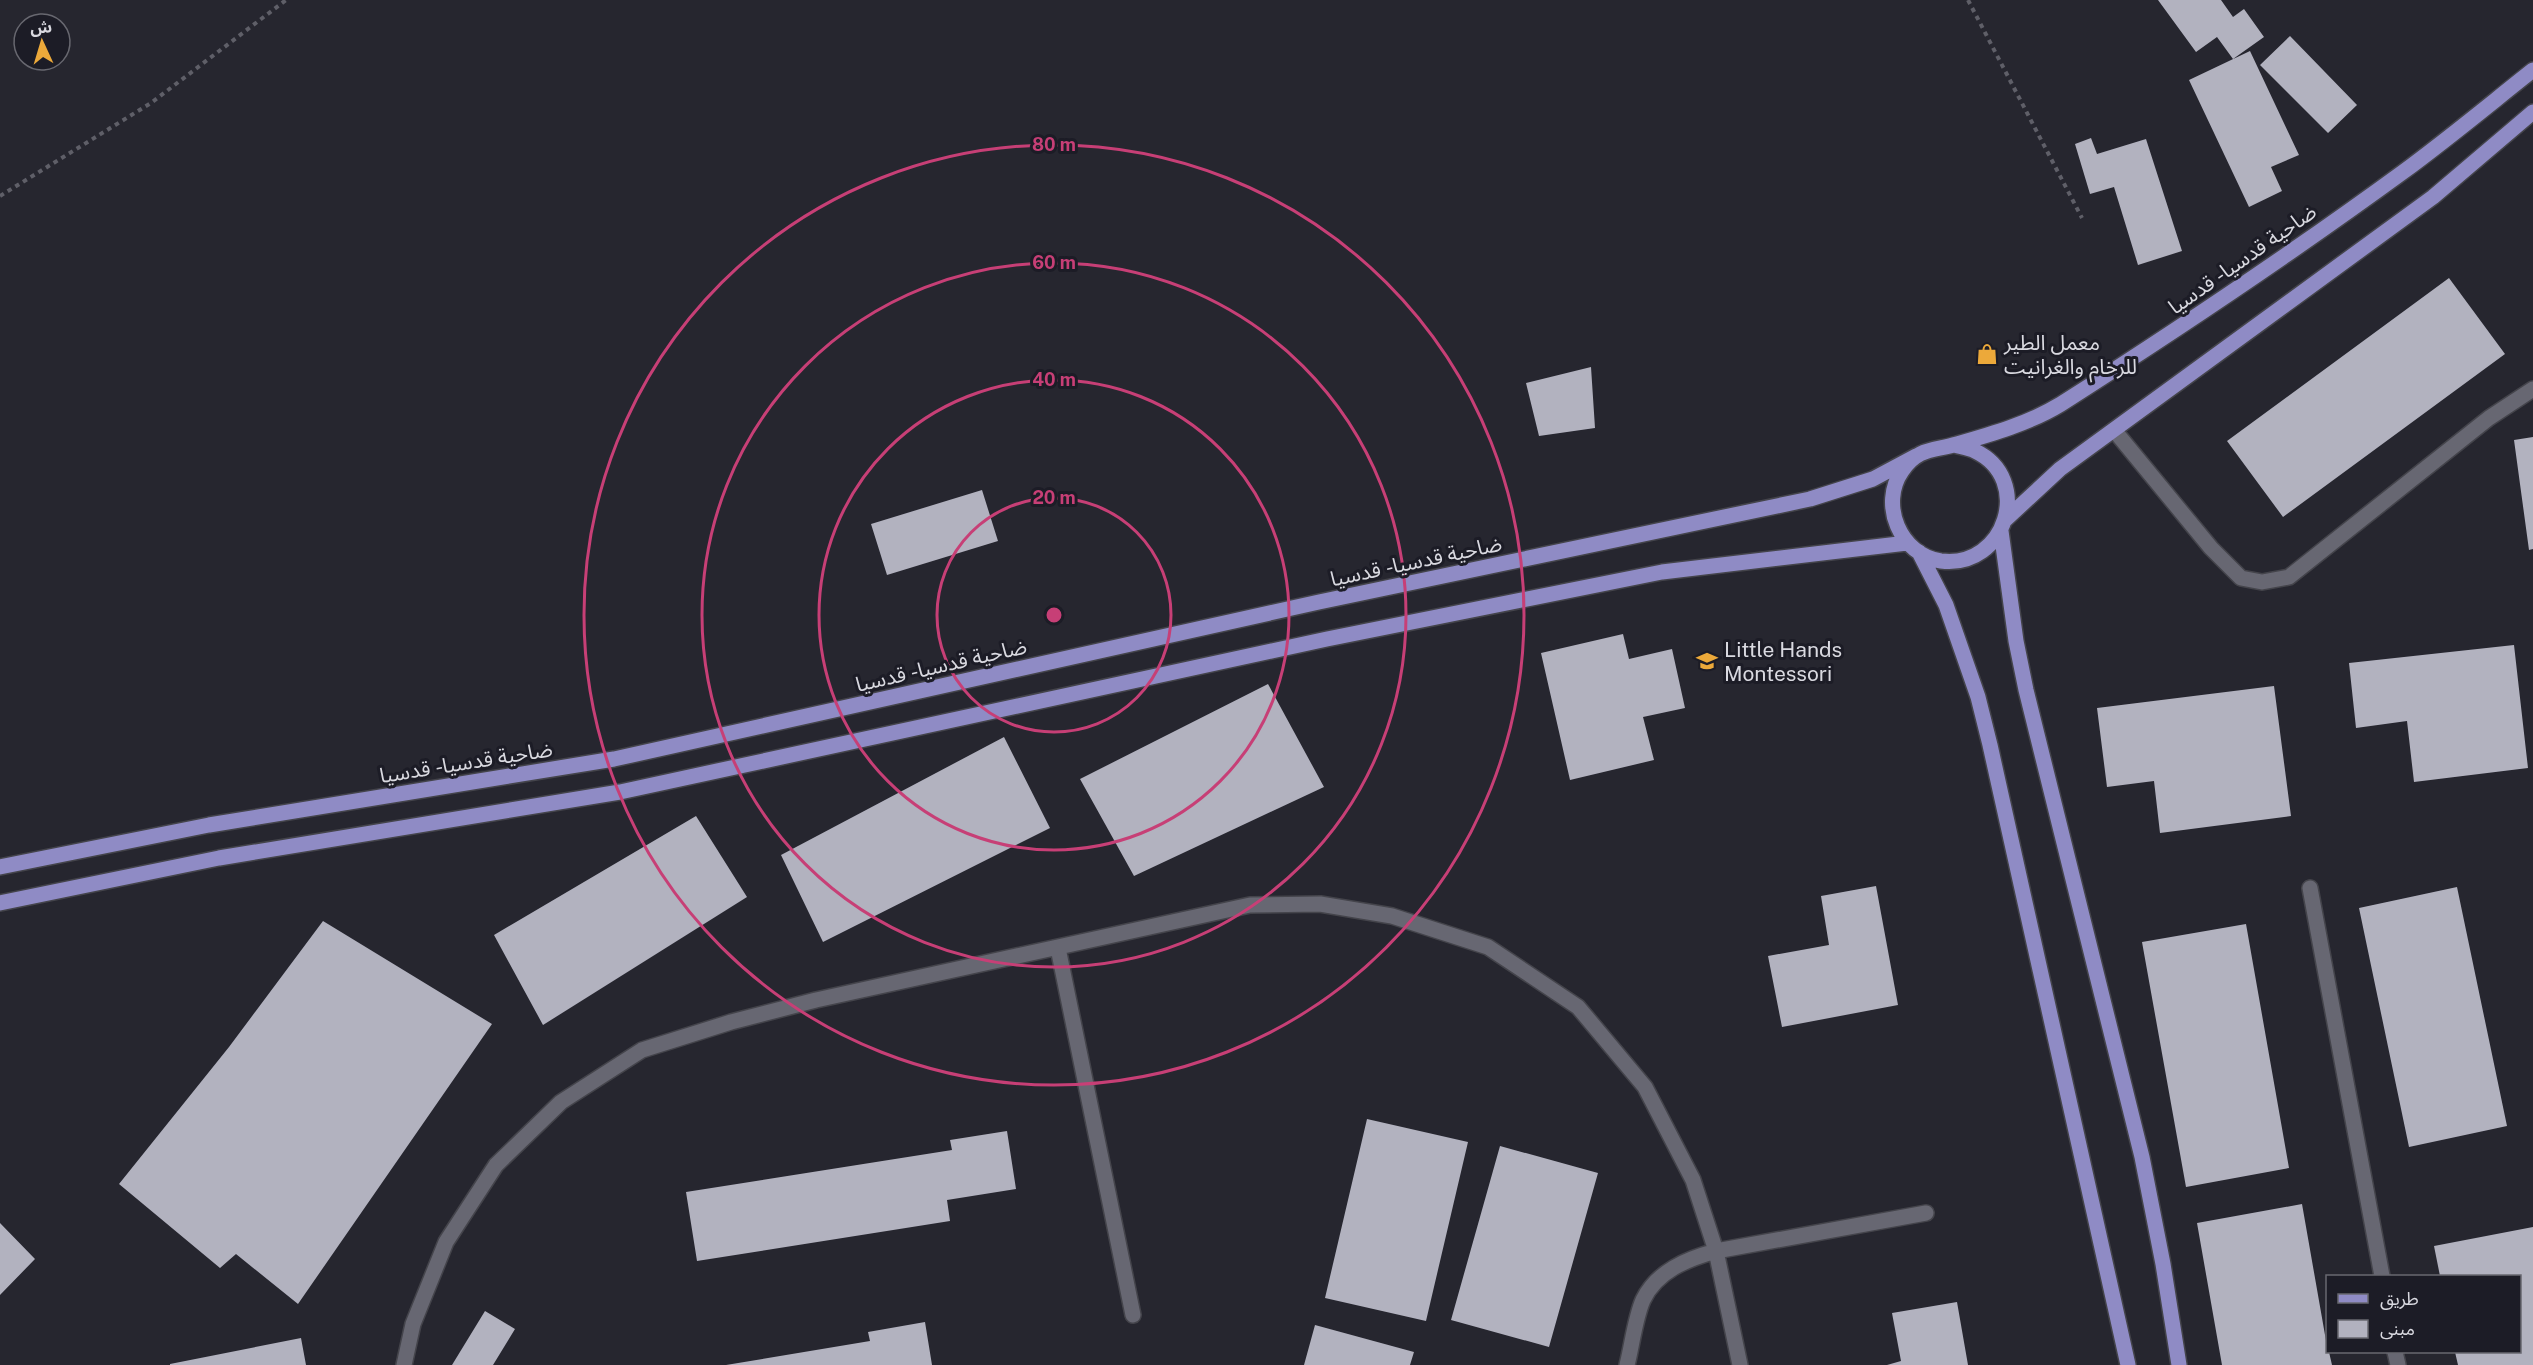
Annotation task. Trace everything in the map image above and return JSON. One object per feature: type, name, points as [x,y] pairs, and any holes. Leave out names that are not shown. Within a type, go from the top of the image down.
[{"type":"main road","name":"ضاحية قدسيا - قدسيا","points":[[1954,446],[2040,417],[2166,337],[2405,170],[2533,70]]},
{"type":"main road","points":[[0,903],[219,858],[620,792],[1327,639],[1662,572],[1913,548],[1941,561],[1965,559],[1986,549],[2003,526],[2060,469],[2433,197],[2533,112]]},
{"type":"main road","points":[[2128,1365],[1978,697],[1950,614],[1913,548],[1897,526],[1892,507],[1894,488],[1902,470],[1916,456],[1935,447],[1954,446],[1974,451],[1991,462],[2003,480],[2008,500],[2003,526],[2016,641],[2142,1157],[2163,1264],[2179,1365]]},
{"type":"main road","name":"ضاحية قدسيا - قدسيا","points":[[0,867],[209,825],[614,759],[1319,602],[1810,499],[1873,479],[1916,456]]},
{"type":"street","points":[[2114,430],[2211,548],[2241,578],[2262,582],[2289,578],[2489,418],[2533,389]]},
{"type":"street","points":[[2310,888],[2382,1275]]},
{"type":"street","points":[[404,1365],[413,1324],[446,1242],[496,1165],[561,1102],[642,1050],[731,1022],[816,1000],[1250,905],[1320,904],[1392,916],[1488,947],[1578,1007],[1645,1087],[1693,1180],[1716,1251],[1740,1365]]},
{"type":"street","points":[[1058,948],[1133,1315]]},
{"type":"street","points":[[1627,1365],[1643,1300],[1661,1276],[1687,1259],[1716,1251],[1926,1213]]},
{"type":"path","points":[[0,196],[151,103],[286,0]]},
{"type":"path","points":[[1968,0],[2082,218]]},
{"type":"building","points":[[2158,0],[2221,0],[2233,17],[2244,9],[2264,37],[2233,59],[2217,37],[2196,52]]},
{"type":"building","points":[[2290,36],[2357,105],[2328,133],[2260,65]]},
{"type":"building","points":[[2250,51],[2299,155],[2271,167],[2282,191],[2249,207],[2189,80]]},
{"type":"building","points":[[2091,138],[2097,154],[2146,139],[2182,251],[2138,265],[2114,187],[2090,194],[2075,144]]},
{"type":"building","points":[[2449,278],[2505,354],[2283,517],[2227,441]]},
{"type":"building","points":[[1591,367],[1595,428],[1539,436],[1526,383]]},
{"type":"building","points":[[2533,437],[2533,549],[2529,550],[2514,440]]},
{"type":"building","points":[[982,490],[998,541],[887,575],[871,524]]},
{"type":"building","points":[[1623,634],[1629,659],[1672,649],[1685,708],[1643,717],[1654,760],[1570,780],[1541,653]]},
{"type":"building","points":[[2514,645],[2528,768],[2414,782],[2407,721],[2356,728],[2349,663]]},
{"type":"building","points":[[1268,684],[1324,787],[1134,876],[1080,779]]},
{"type":"building","points":[[2274,686],[2291,816],[2160,833],[2154,781],[2107,787],[2097,708]]},
{"type":"building","points":[[1004,737],[1050,828],[823,942],[781,855]]},
{"type":"building","points":[[696,816],[747,897],[543,1025],[494,935]]},
{"type":"building","points":[[1876,886],[1898,1005],[1782,1027],[1768,956],[1829,945],[1821,896]]},
{"type":"building","points":[[2457,887],[2507,1126],[2409,1147],[2359,908]]},
{"type":"building","points":[[323,921],[492,1024],[298,1304],[236,1254],[220,1268],[119,1184],[229,1047]]},
{"type":"building","points":[[2246,924],[2289,1168],[2186,1187],[2142,942]]},
{"type":"building","points":[[1367,1119],[1468,1142],[1426,1321],[1325,1298]]},
{"type":"building","points":[[1007,1131],[1016,1189],[947,1200],[950,1221],[697,1261],[686,1192],[952,1150],[950,1140]]},
{"type":"building","points":[[1500,1146],[1598,1173],[1549,1347],[1451,1320]]},
{"type":"building","points":[[2302,1204],[2326,1341],[2326,1353],[2329,1353],[2332,1365],[2222,1365],[2197,1223]]},
{"type":"building","points":[[0,1223],[35,1259],[0,1295]]},
{"type":"building","points":[[2533,1227],[2533,1365],[2458,1365],[2455,1353],[2521,1353],[2521,1275],[2440,1275],[2434,1246]]},
{"type":"building","points":[[1957,1302],[1968,1365],[1887,1365],[1901,1361],[1892,1313]]},
{"type":"building","points":[[485,1311],[515,1329],[493,1365],[452,1365]]},
{"type":"building","points":[[925,1322],[932,1365],[726,1365],[870,1341],[868,1332]]},
{"type":"building","points":[[1315,1325],[1414,1352],[1410,1365],[1304,1365]]},
{"type":"building","points":[[301,1338],[306,1365],[170,1365],[170,1364]]},
{"type":"place","name":"معمل الطير للرخام والغرانيت","points":[[1987,354]]},
{"type":"place","name":"Little Hands Montessori","points":[[1707,661]]}]
